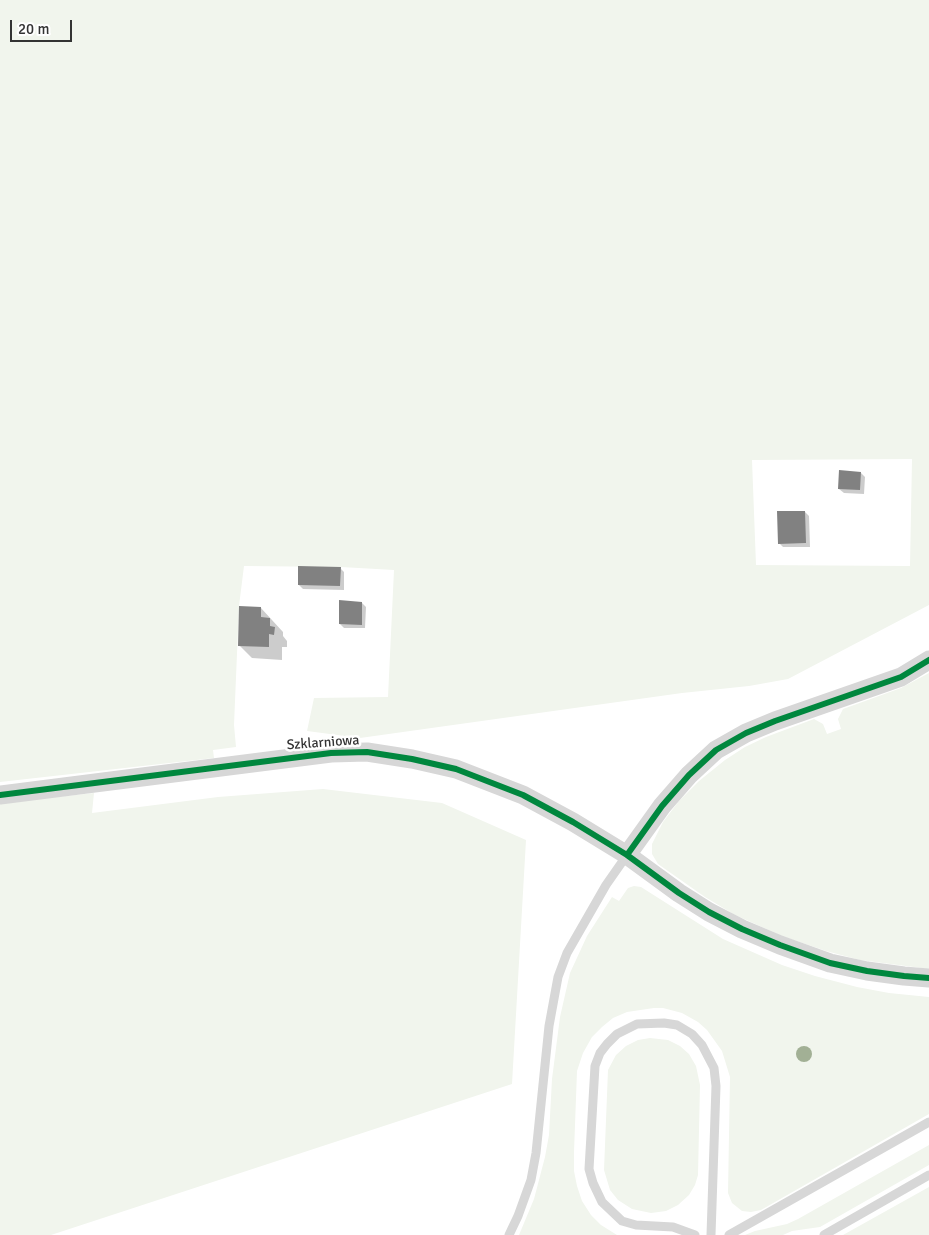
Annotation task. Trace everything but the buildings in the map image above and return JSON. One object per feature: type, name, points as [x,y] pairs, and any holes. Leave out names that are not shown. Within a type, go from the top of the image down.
[{"type":"street","points":[[627,855],[662,806],[689,775],[716,750],[746,733],[901,676],[929,660]]},
{"type":"street","name":"Szklarniowa","points":[[0,795],[331,753],[367,752],[412,759],[456,769],[523,795],[573,822],[627,855],[679,893],[709,912],[742,929],[830,963],[904,976],[929,978]]},
{"type":"lane","points":[[509,1235],[531,1180],[536,1153],[549,1026],[558,977],[567,953],[606,886],[627,855]]},
{"type":"lane","points":[[695,1235],[673,1227],[636,1225],[622,1221],[602,1202],[592,1183],[589,1169],[595,1066],[600,1053],[607,1044],[617,1034],[636,1024],[664,1023],[677,1025],[692,1034],[702,1045],[714,1068],[716,1086],[711,1235]]},
{"type":"lane","points":[[729,1235],[929,1122]]},
{"type":"lane","points":[[824,1235],[929,1175]]},
{"type":"shaded area","points":[[0,0],[929,0],[929,605],[788,679],[749,686],[682,693],[360,738],[307,731],[314,698],[388,697],[394,570],[341,567],[244,566],[239,606],[234,725],[236,747],[213,750],[214,758],[0,782]],"holes":[[[912,459],[910,566],[756,565],[752,460]]]},
{"type":"shaded area","points":[[929,673],[929,969],[860,960],[782,936],[735,915],[705,897],[658,864],[652,854],[652,844],[663,822],[679,801],[699,781],[725,760],[745,747],[766,737],[814,719],[823,724],[827,734],[841,729],[838,719],[843,709],[901,688]]},
{"type":"shaded area","points":[[323,789],[442,803],[526,840],[512,1084],[51,1235],[0,1235],[0,803],[94,793],[92,813],[218,797]]},
{"type":"shaded area","points":[[634,886],[641,887],[723,939],[782,965],[857,987],[889,993],[929,997],[929,1114],[761,1210],[742,1211],[732,1203],[728,1193],[730,1077],[722,1051],[707,1030],[698,1022],[682,1013],[663,1008],[627,1012],[613,1018],[592,1037],[583,1053],[577,1071],[574,1171],[577,1186],[582,1201],[591,1215],[601,1225],[617,1235],[519,1235],[534,1199],[545,1157],[549,1135],[552,1079],[560,1017],[570,973],[587,936],[612,897],[619,901],[628,888]]},
{"type":"shaded area","points":[[650,1038],[668,1040],[680,1046],[689,1054],[696,1066],[700,1085],[698,1175],[695,1185],[689,1195],[678,1205],[666,1211],[651,1213],[632,1209],[618,1200],[610,1190],[604,1170],[608,1070],[616,1055],[626,1046],[638,1040]]},
{"type":"shaded area","points":[[929,1145],[929,1165],[820,1227],[792,1231],[783,1235],[745,1235],[787,1224],[798,1219]]},
{"type":"shaded area","points":[[929,1187],[929,1235],[843,1235]]},
{"type":"cycle path","points":[[627,855],[662,806],[689,775],[716,750],[746,733],[775,721],[901,677],[929,660]]},
{"type":"cycle path","points":[[0,795],[331,753],[367,752],[412,759],[456,769],[523,795],[573,822],[627,855],[679,893],[709,912],[742,929],[830,963],[867,971],[929,978]]}]
